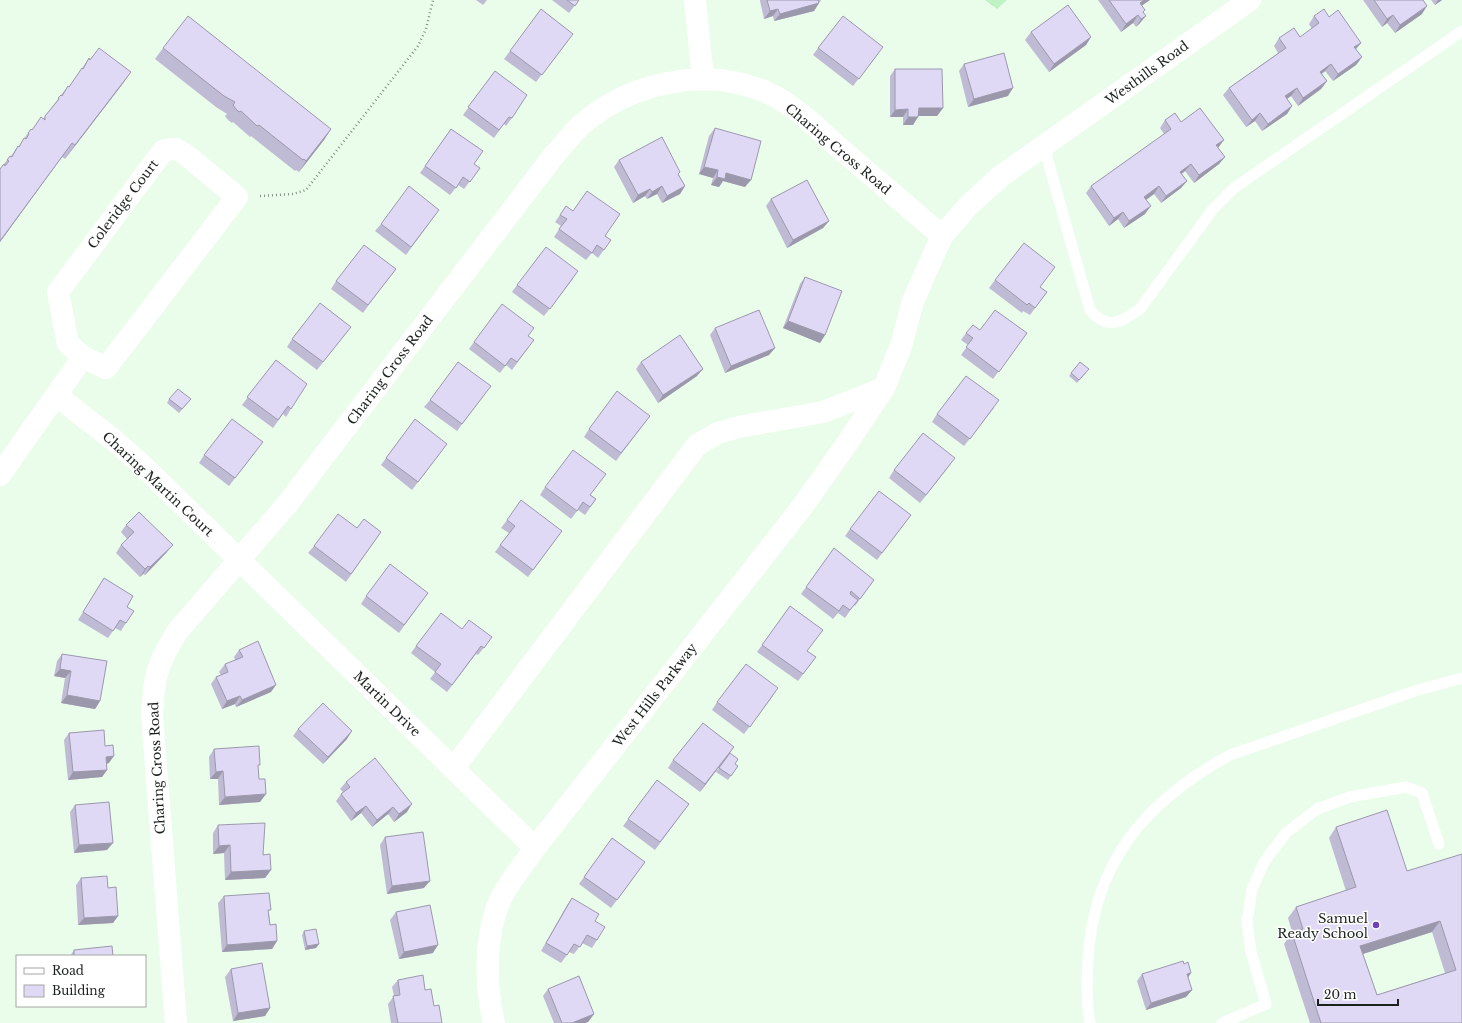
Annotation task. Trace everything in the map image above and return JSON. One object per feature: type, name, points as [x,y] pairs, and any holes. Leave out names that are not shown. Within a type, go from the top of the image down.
[{"type":"street","points":[[695,0],[703,79]]},
{"type":"street","name":"Westhills Road","points":[[1044,147],[1250,0]]},
{"type":"street","name":"Charing Cross Road","points":[[176,1023],[152,715],[154,683],[163,655],[178,632],[288,503],[555,154],[581,125],[616,102],[647,88],[679,81],[703,79],[736,82],[767,92],[799,113],[942,236]]},
{"type":"street","name":"West Hills Parkway","points":[[494,1023],[489,1004],[487,969],[491,932],[502,896],[536,848],[802,507],[884,388],[901,346],[913,301],[942,236],[969,205],[1000,176],[1044,147]]},
{"type":"street","name":"Coleridge Court","points":[[176,149],[185,154],[237,197],[106,368],[83,357],[68,344],[58,292],[163,151],[176,149]]},
{"type":"street","points":[[0,475],[83,357]]},
{"type":"street","points":[[454,769],[697,445],[718,433],[739,427],[823,412],[884,388]]},
{"type":"street","name":"Charing Martin Court","points":[[57,396],[115,441],[238,560]]},
{"type":"street","name":"Martin Drive","points":[[238,560],[536,848]]},
{"type":"lane","points":[[1044,147],[1090,310],[1098,319],[1112,323],[1126,319],[1140,309],[1213,209],[1234,188],[1462,31]]},
{"type":"lane","points":[[1090,1023],[1088,1011],[1087,969],[1090,934],[1105,878],[1124,843],[1146,816],[1175,789],[1203,769],[1230,755],[1418,690],[1462,678]]},
{"type":"lane","points":[[1222,1023],[1266,1004],[1251,952],[1247,922],[1252,889],[1264,862],[1286,833],[1317,809],[1350,797],[1406,788],[1422,793],[1438,844]]},
{"type":"path","points":[[237,197],[293,194],[306,190],[418,46],[426,29],[433,0]]},
{"type":"green space","points":[[985,0],[1007,0],[997,9]]},
{"type":"building","points":[[567,0],[579,0],[575,6]]},
{"type":"building","points":[[767,0],[818,0],[819,3],[780,14],[778,9],[770,11]]},
{"type":"building","points":[[1109,0],[1144,0],[1140,3],[1145,10],[1143,12],[1146,16],[1141,19],[1138,15],[1126,24]]},
{"type":"building","points":[[1374,0],[1423,0],[1427,6],[1400,25],[1393,15],[1387,19]]},
{"type":"building","points":[[1068,5],[1091,37],[1054,64],[1031,32]]},
{"type":"building","points":[[541,9],[573,34],[542,75],[510,51]]},
{"type":"building","points":[[1324,9],[1329,17],[1338,10],[1361,43],[1354,47],[1362,57],[1338,74],[1331,64],[1320,72],[1327,81],[1303,98],[1297,88],[1285,96],[1292,106],[1268,124],[1260,113],[1252,120],[1229,88],[1286,48],[1279,38],[1294,28],[1300,37],[1319,23],[1314,16]]},
{"type":"building","points":[[188,16],[331,129],[306,161],[259,125],[257,126],[241,111],[239,112],[233,105],[235,102],[224,96],[163,48]]},
{"type":"building","points":[[843,16],[883,47],[859,79],[818,48]]},
{"type":"building","points":[[99,48],[131,72],[75,145],[72,143],[0,241],[0,169],[9,161],[7,160],[10,156],[12,157],[18,146],[19,147],[24,138],[26,139],[29,134],[28,133],[31,129],[32,130],[41,117],[45,120],[45,116],[59,99],[58,98],[61,95],[62,96],[82,68],[83,69],[89,58],[90,60]]},
{"type":"building","points":[[1004,53],[1013,88],[974,99],[964,64]]},
{"type":"building","points":[[895,69],[942,69],[943,108],[919,108],[918,117],[908,117],[908,109],[895,110]]},
{"type":"building","points":[[495,71],[527,95],[512,118],[509,117],[499,130],[468,107]]},
{"type":"building","points":[[1200,108],[1224,140],[1216,145],[1225,157],[1199,175],[1191,164],[1180,172],[1187,181],[1166,196],[1159,186],[1144,197],[1151,206],[1129,221],[1123,212],[1114,218],[1091,186],[1171,129],[1165,120],[1175,113],[1181,122]]},
{"type":"building","points":[[715,128],[761,141],[751,180],[726,173],[725,179],[717,177],[718,170],[704,167]]},
{"type":"building","points":[[451,129],[483,151],[474,164],[480,168],[470,182],[463,177],[456,188],[425,166]]},
{"type":"building","points":[[662,137],[680,172],[678,174],[685,186],[667,196],[662,186],[652,192],[650,189],[638,195],[619,160]]},
{"type":"building","points":[[807,180],[829,221],[793,240],[771,199]]},
{"type":"building","points":[[409,186],[439,210],[411,247],[381,224]]},
{"type":"building","points":[[587,191],[620,214],[605,236],[611,240],[604,250],[597,245],[592,253],[559,229],[567,219],[560,215],[566,206],[573,211]]},
{"type":"building","points":[[1024,243],[1055,267],[1040,287],[1047,292],[1035,308],[1029,303],[1027,305],[995,280]]},
{"type":"building","points":[[364,245],[396,269],[368,305],[336,281]]},
{"type":"building","points":[[546,247],[578,271],[550,309],[517,285]]},
{"type":"building","points":[[805,277],[842,291],[825,335],[788,321]]},
{"type":"building","points":[[320,303],[351,327],[323,362],[292,339]]},
{"type":"building","points":[[502,304],[534,328],[528,336],[534,340],[517,362],[511,358],[505,366],[474,342]]},
{"type":"building","points":[[759,310],[775,348],[731,366],[715,328]]},
{"type":"building","points":[[995,310],[1027,333],[999,372],[966,347],[973,338],[966,333],[973,325],[980,330]]},
{"type":"building","points":[[680,335],[703,369],[663,395],[641,362]]},
{"type":"building","points":[[276,360],[307,384],[291,409],[288,406],[278,420],[247,397]]},
{"type":"building","points":[[458,362],[491,386],[462,424],[430,400]]},
{"type":"building","points":[[1080,362],[1089,369],[1079,380],[1071,373]]},
{"type":"building","points":[[966,376],[999,400],[970,439],[937,414]]},
{"type":"building","points":[[178,389],[191,399],[182,409],[169,399]]},
{"type":"building","points":[[617,391],[650,416],[621,453],[589,429]]},
{"type":"building","points":[[232,419],[263,442],[235,478],[204,455]]},
{"type":"building","points":[[415,419],[447,444],[418,482],[386,458]]},
{"type":"building","points":[[923,433],[955,458],[926,495],[894,470]]},
{"type":"building","points":[[573,450],[606,474],[590,495],[596,499],[590,507],[583,502],[577,511],[545,487]]},
{"type":"building","points":[[879,491],[911,515],[882,553],[850,529]]},
{"type":"building","points":[[521,500],[562,531],[533,570],[500,545],[515,526],[507,520]]},
{"type":"building","points":[[139,512],[173,545],[150,567],[148,566],[145,569],[121,545],[134,532],[126,525]]},
{"type":"building","points":[[338,514],[357,528],[364,519],[381,532],[351,574],[314,546]]},
{"type":"building","points":[[834,548],[874,580],[860,599],[851,591],[850,594],[858,600],[850,610],[843,605],[839,611],[806,587]]},
{"type":"building","points":[[390,564],[428,593],[404,625],[366,596]]},
{"type":"building","points":[[104,578],[133,596],[127,607],[134,611],[126,623],[120,620],[113,631],[83,612]]},
{"type":"building","points":[[790,606],[823,630],[807,651],[816,657],[803,674],[762,645]]},
{"type":"building","points":[[441,613],[462,629],[469,620],[492,637],[484,648],[481,646],[452,685],[435,672],[441,664],[416,646]]},
{"type":"building","points":[[258,641],[276,685],[242,700],[240,696],[227,701],[216,677],[228,672],[225,664],[243,657],[239,650]]},
{"type":"building","points":[[62,654],[107,661],[100,701],[67,695],[71,671],[60,669]]},
{"type":"building","points":[[746,664],[778,688],[750,727],[717,702]]},
{"type":"building","points":[[323,703],[352,731],[328,757],[298,729]]},
{"type":"building","points":[[703,723],[734,747],[705,784],[673,760]]},
{"type":"building","points":[[104,730],[105,746],[113,745],[114,756],[106,757],[107,770],[73,772],[69,733]]},
{"type":"building","points":[[259,746],[259,779],[265,779],[266,794],[225,797],[223,771],[216,772],[214,749]]},
{"type":"building","points":[[730,753],[738,759],[735,764],[738,766],[731,776],[719,768]]},
{"type":"building","points":[[375,758],[412,804],[399,814],[393,807],[377,820],[366,806],[356,813],[341,794],[350,787],[346,782]]},
{"type":"building","points":[[657,780],[689,804],[660,842],[628,819]]},
{"type":"building","points":[[109,802],[113,843],[79,845],[75,805]]},
{"type":"building","name":"Samuel Ready School","points":[[1387,810],[1407,871],[1462,854],[1462,1023],[1321,1023],[1292,933],[1303,929],[1296,907],[1356,887],[1336,827]],"holes":[[[1440,921],[1456,970],[1377,995],[1360,946]]]},
{"type":"building","points":[[265,823],[263,855],[270,854],[271,870],[231,872],[230,845],[219,846],[218,825]]},
{"type":"building","points":[[423,832],[430,881],[392,886],[385,837]]},
{"type":"building","points":[[612,838],[645,862],[617,900],[584,877]]},
{"type":"building","points":[[107,876],[108,888],[116,887],[118,916],[84,918],[81,878]]},
{"type":"building","points":[[269,893],[271,910],[268,910],[270,925],[276,924],[277,941],[227,945],[224,896]]},
{"type":"building","points":[[572,898],[599,914],[595,921],[605,927],[597,940],[587,935],[580,947],[574,944],[567,955],[546,943]]},
{"type":"building","points":[[430,905],[438,945],[404,952],[396,912]]},
{"type":"building","points":[[316,929],[319,944],[307,946],[304,931]]},
{"type":"building","points":[[112,946],[113,955],[74,955],[74,950]]},
{"type":"building","points":[[1183,961],[1184,964],[1188,962],[1191,973],[1187,974],[1192,990],[1151,1003],[1142,974]]},
{"type":"building","points":[[262,963],[270,1008],[238,1013],[231,969]]},
{"type":"building","points":[[423,975],[425,990],[431,989],[434,1006],[439,1005],[442,1023],[398,1023],[393,996],[400,995],[398,980]]},
{"type":"building","points":[[579,976],[594,1014],[572,1023],[562,1023],[548,989]]},
{"type":"place","name":"Samuel Ready School","points":[[1376,925]]}]
